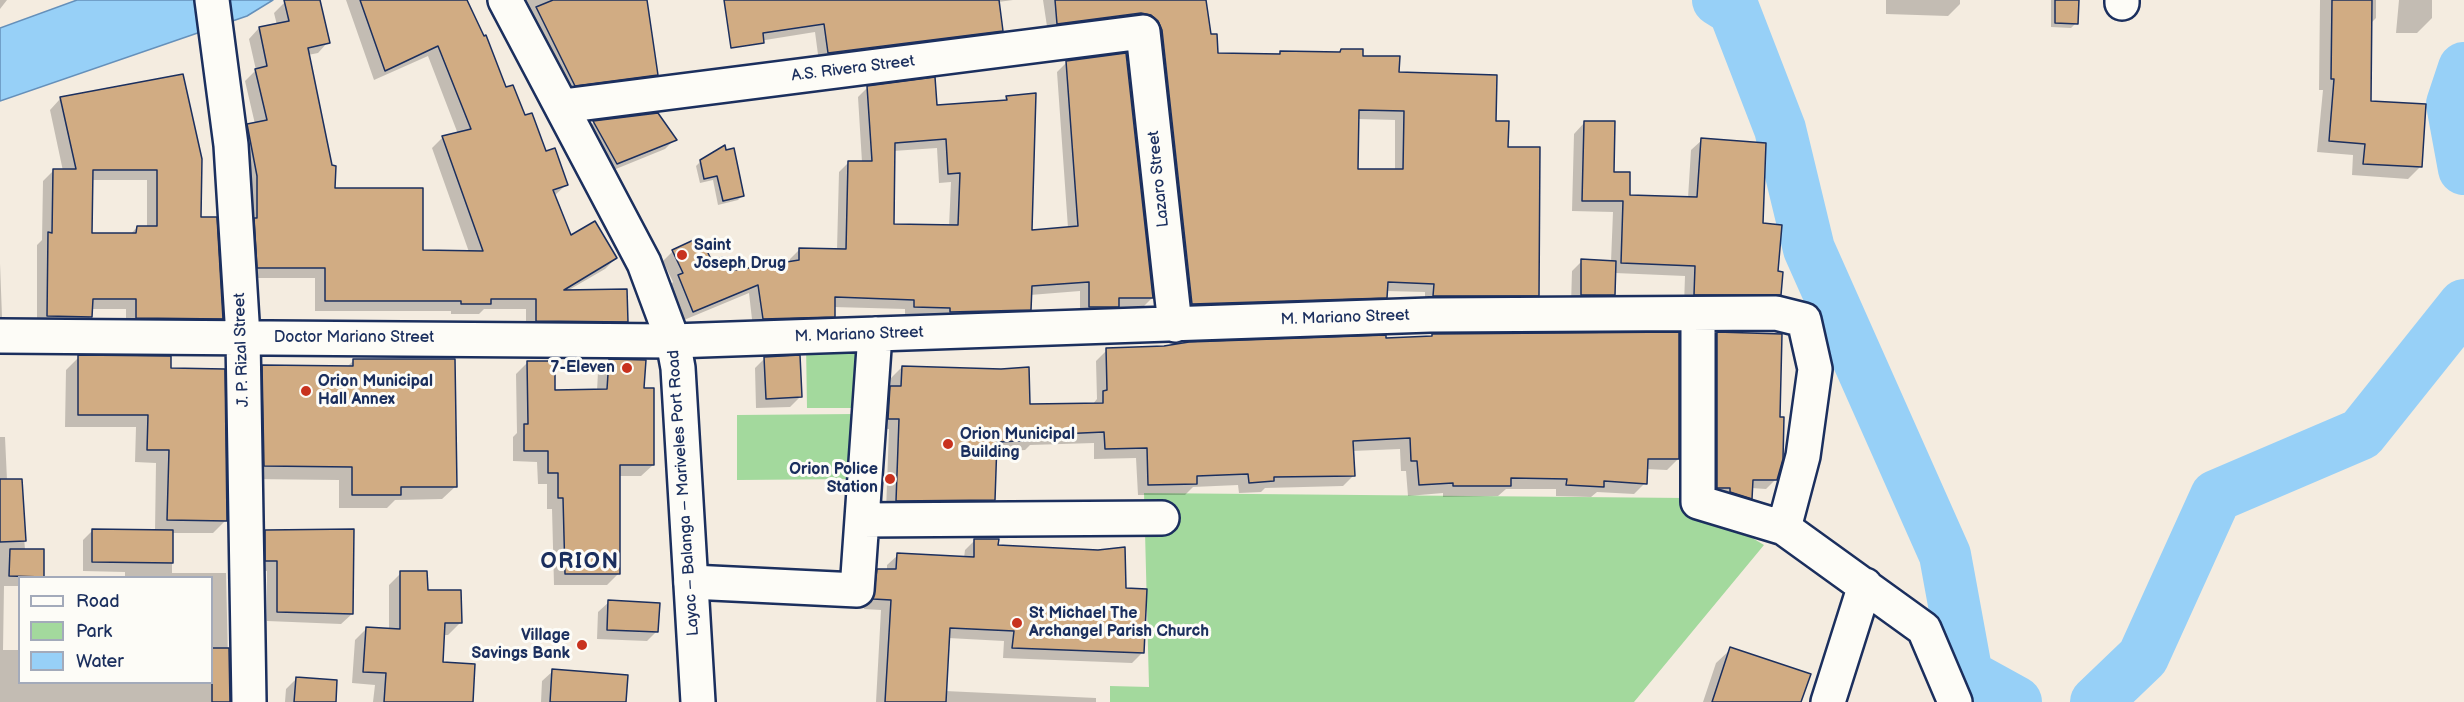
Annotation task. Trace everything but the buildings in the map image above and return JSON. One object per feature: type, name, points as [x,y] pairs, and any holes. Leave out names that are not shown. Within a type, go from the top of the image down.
[{"type":"street","name":"J. P. Rizal Street","points":[[212,0],[231,145],[243,337],[249,702]]},
{"type":"street","name":"Layac – Balanga – Mariveles Port Road","points":[[505,0],[644,263],[673,341],[678,369],[698,702]]},
{"type":"street","name":"A.S. Rivera Street","points":[[563,106],[1143,32]]},
{"type":"street","name":"Lazaro Street","points":[[1143,32],[1175,325]]},
{"type":"street","name":"M. Mariano Street","points":[[673,341],[1430,315],[1776,313],[1804,320],[1815,369],[1803,456],[1784,528]]},
{"type":"street","points":[[1698,314],[1698,502],[1784,528],[1924,629],[1956,702]]},
{"type":"street","points":[[691,582],[857,590],[876,334]]},
{"type":"street","name":"Doctor Mariano Street","points":[[0,336],[673,341]]},
{"type":"street","points":[[862,520],[1162,518]]},
{"type":"street","points":[[1828,702],[1864,585]]},
{"type":"green space","points":[[806,344],[868,344],[868,408],[807,408]]},
{"type":"green space","points":[[855,414],[856,479],[737,480],[737,415]]},
{"type":"green space","points":[[1144,493],[1686,498],[1764,545],[1634,702],[1110,702],[1110,686],[1149,687]]},
{"type":"water","points":[[77,0],[273,0],[247,16],[0,101],[0,28]]},
{"type":"waterway","points":[[1718,0],[1734,10],[1780,129],[1809,249],[1945,555],[1967,675],[2016,702]]},
{"type":"waterway","points":[[2464,68],[2452,104],[2464,169]]},
{"type":"waterway","points":[[2096,702],[2143,657],[2216,496],[2361,434],[2464,305]]},
{"type":"place","name":"Saint Joseph Drug","points":[[682,255]]},
{"type":"place","name":"7-Eleven","points":[[627,368]]},
{"type":"place","name":"Orion Municipal Hall Annex","points":[[306,391]]},
{"type":"place","name":"Orion Municipal Building","points":[[948,444]]},
{"type":"place","name":"Orion Police Station","points":[[890,479]]},
{"type":"place","name":"St Michael The Archangel Parish Church","points":[[1017,623]]},
{"type":"place","name":"Village Savings Bank","points":[[582,645]]},
{"type":"district","name":"ORION","points":[[580,562]]}]
